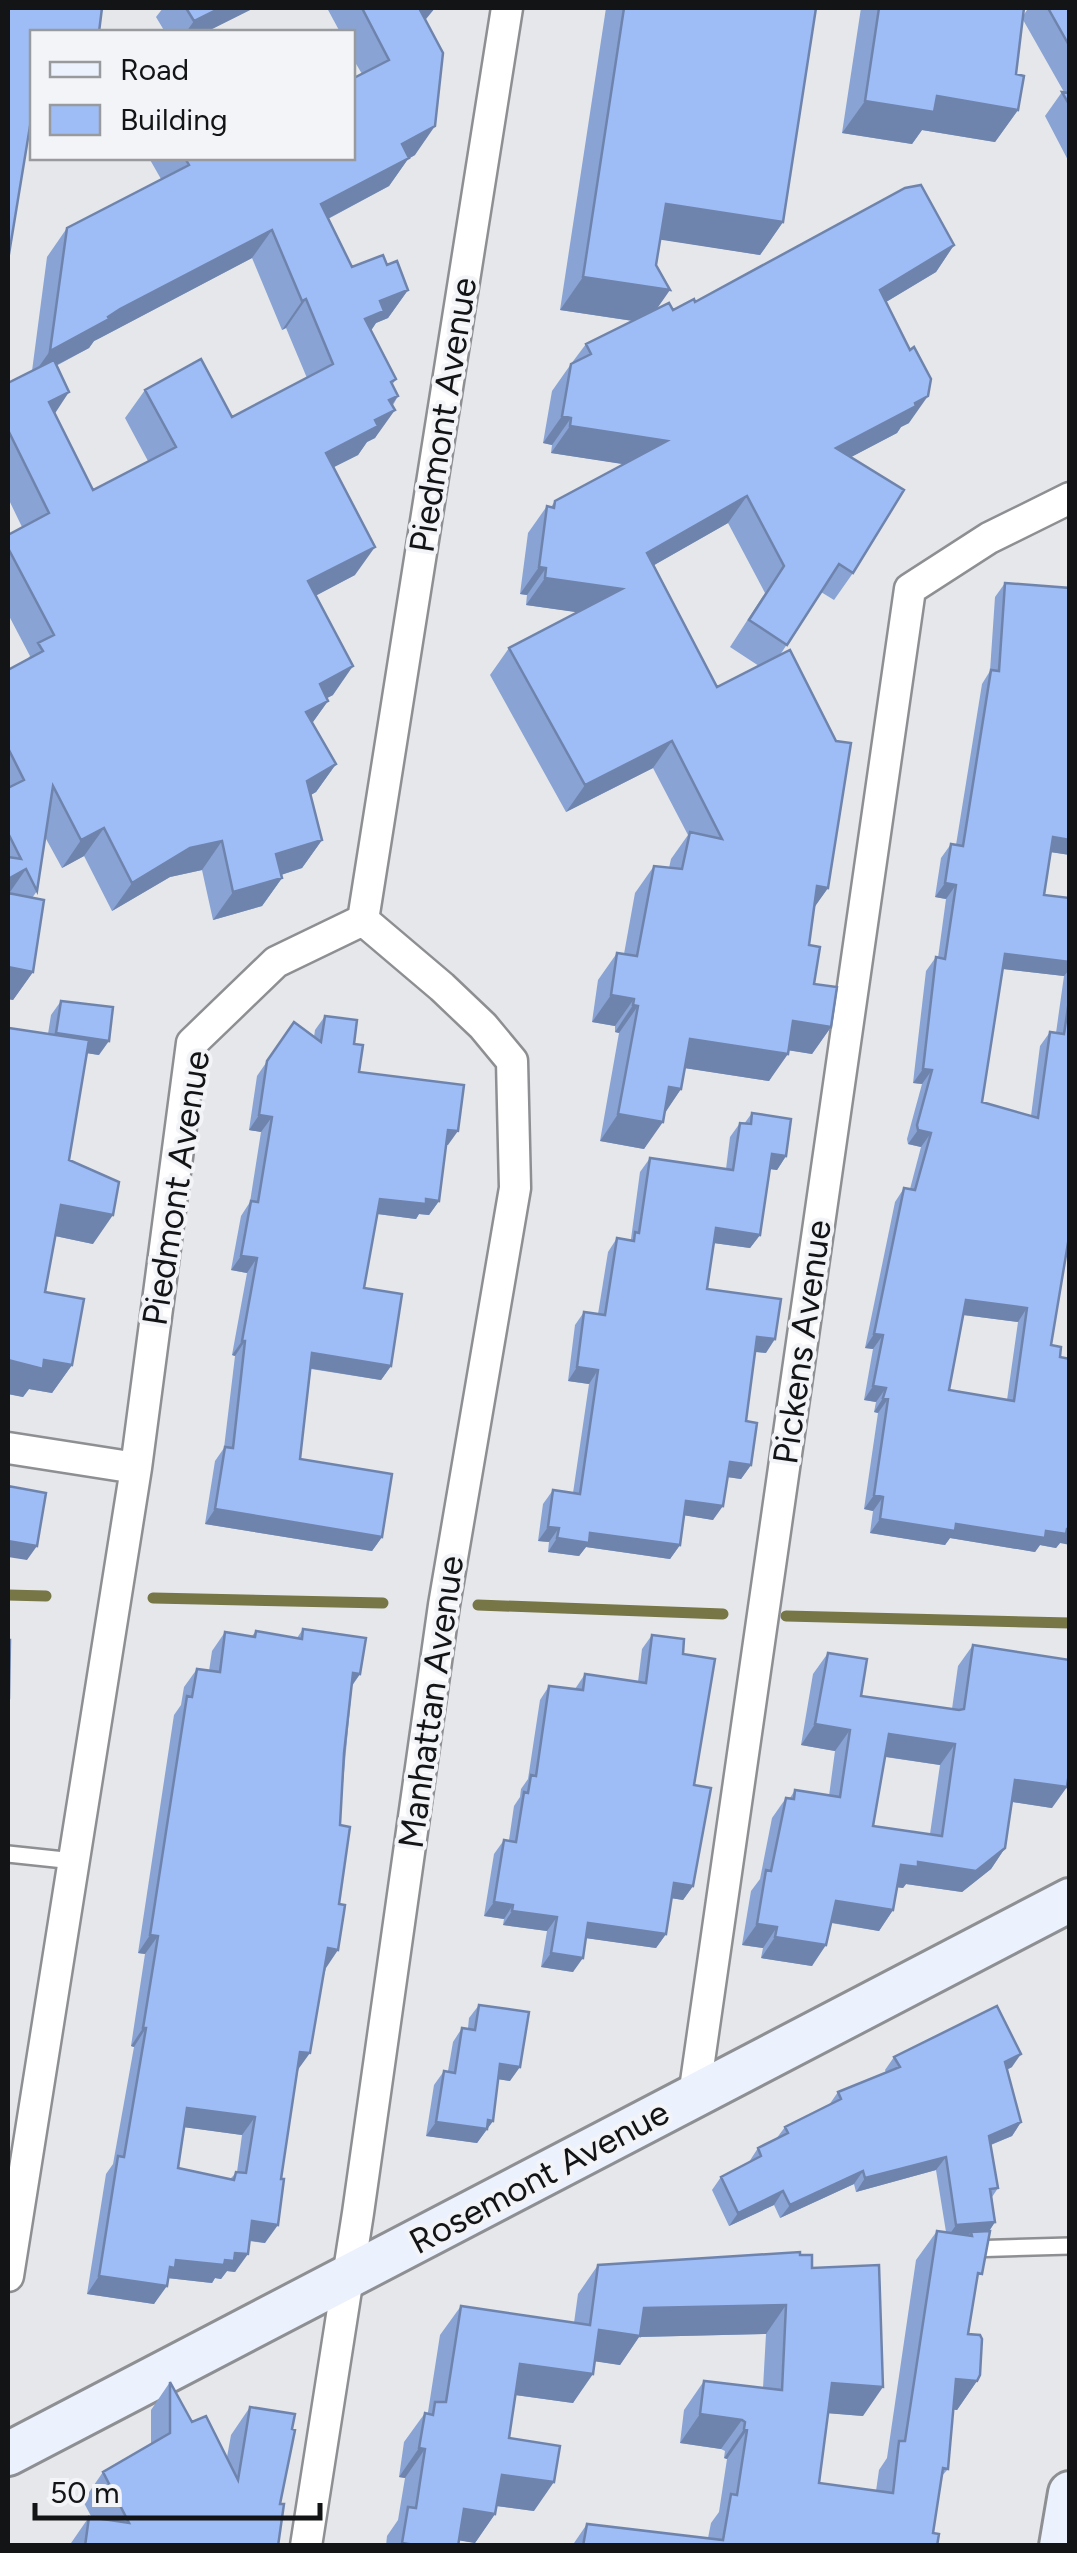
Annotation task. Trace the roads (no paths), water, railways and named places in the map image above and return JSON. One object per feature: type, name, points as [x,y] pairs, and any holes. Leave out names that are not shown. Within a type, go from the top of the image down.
[{"type":"street","name":"Piedmont Avenue","points":[[8,2276],[136,1468],[192,1043],[276,962],[363,920],[507,8]]},
{"type":"street","name":"Pickens Avenue","points":[[694,2096],[910,589],[989,538],[1070,498]]},
{"type":"street","name":"Manhattan Avenue","points":[[306,2546],[444,1605],[515,1188],[512,1061],[442,986],[363,920]]},
{"type":"street","points":[[8,1448],[136,1468]]},
{"type":"street","name":"Rosemont Avenue","points":[[8,2454],[1070,1900]]},
{"type":"street","points":[[1061,2546],[1070,2493]]},
{"type":"lane","points":[[8,1854],[74,1861]]},
{"type":"lane","points":[[944,2250],[1070,2246]]},
{"type":"waterway","points":[[8,1595],[46,1596]]},
{"type":"waterway","points":[[153,1598],[383,1603]]},
{"type":"waterway","points":[[478,1605],[723,1614]]},
{"type":"waterway","points":[[786,1616],[1070,1623]]}]
